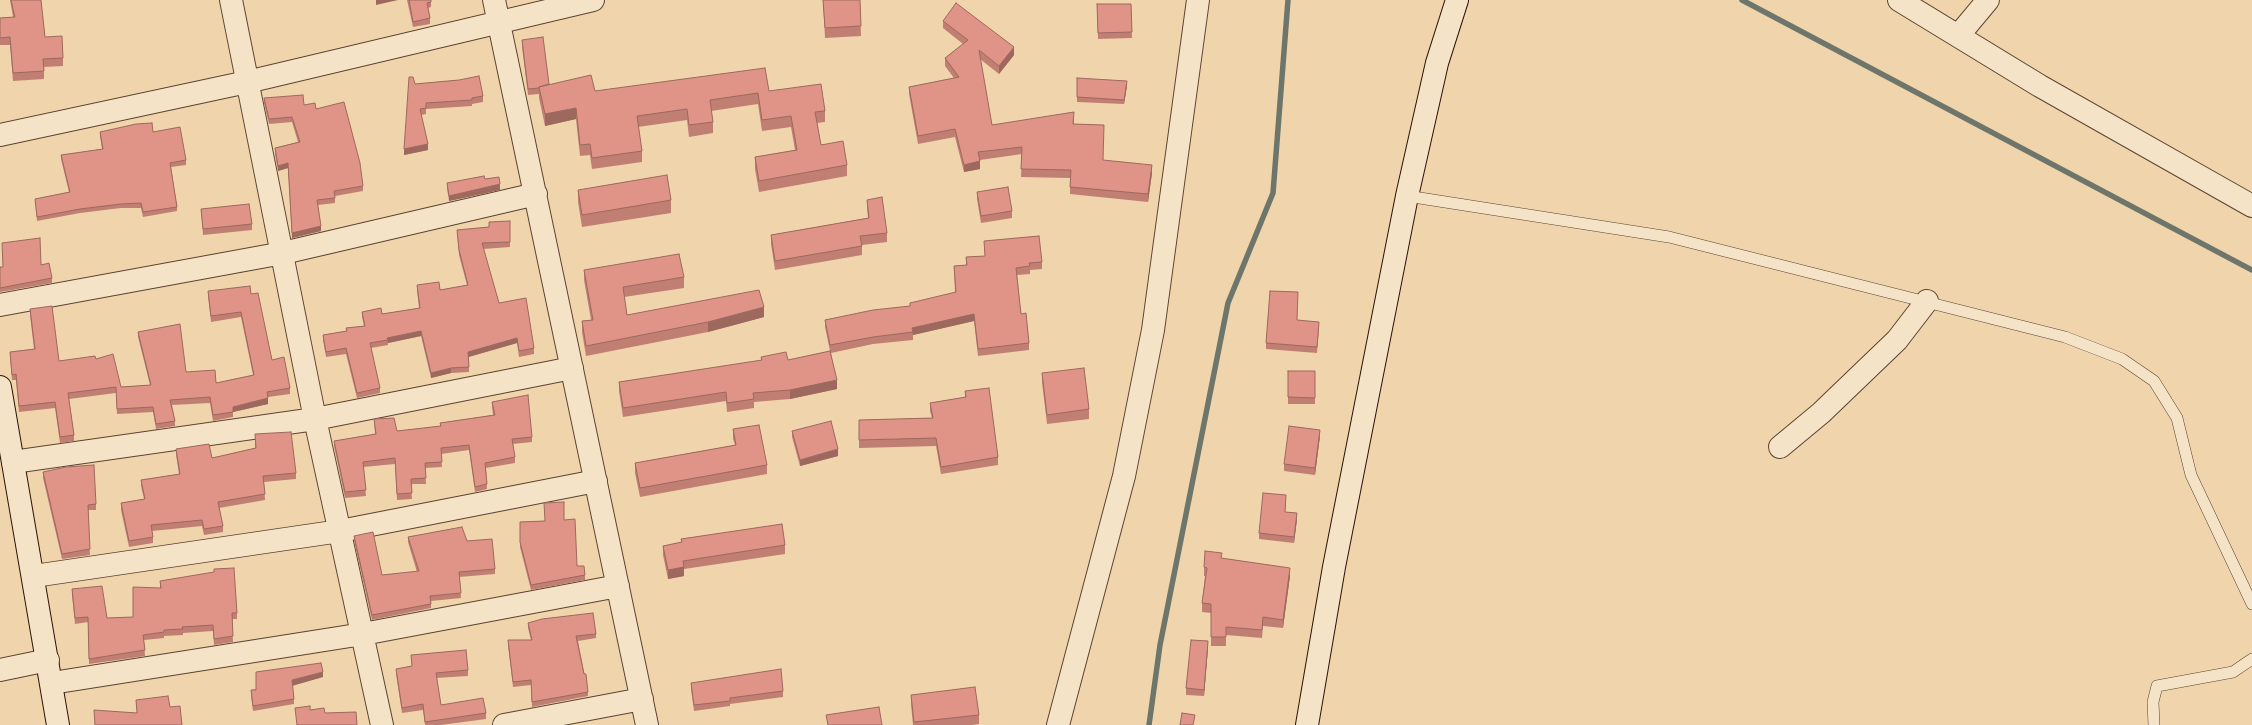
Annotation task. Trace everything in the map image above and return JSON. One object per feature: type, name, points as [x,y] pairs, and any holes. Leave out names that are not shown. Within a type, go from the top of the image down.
[{"type":"street","points":[[231,0],[283,253],[315,419],[382,725]]},
{"type":"street","points":[[494,0],[500,21],[647,725]]},
{"type":"street","points":[[0,134],[247,82],[593,0]]},
{"type":"street","points":[[1058,725],[1124,476],[1153,330],[1198,0]]},
{"type":"street","points":[[1308,725],[1334,567],[1407,196],[1437,63],[1457,0]]},
{"type":"street","points":[[1899,0],[2040,86],[2252,206]]},
{"type":"street","points":[[1958,36],[1988,0]]},
{"type":"street","points":[[0,305],[283,253],[536,194]]},
{"type":"street","points":[[1780,447],[1821,413],[1897,340],[1927,301]]},
{"type":"street","points":[[13,462],[315,419],[572,368]]},
{"type":"street","points":[[1,397],[34,576],[58,725]]},
{"type":"street","points":[[34,576],[340,531],[596,481]]},
{"type":"street","points":[[52,684],[363,634],[618,586]]},
{"type":"street","points":[[0,670],[48,660]]},
{"type":"street","points":[[504,725],[642,699]]},
{"type":"lane","points":[[1407,196],[1669,237],[1927,301],[2064,337],[2122,359],[2154,381],[2177,418],[2192,475],[2252,604]]},
{"type":"lane","points":[[2154,725],[2153,702],[2157,686],[2233,672],[2252,659]]},
{"type":"building","points":[[11,0],[41,0],[45,37],[62,36],[63,58],[43,59],[44,71],[13,73],[10,37],[0,38],[0,18],[15,17]]},
{"type":"building","points":[[409,0],[431,0],[431,2],[427,3],[430,18],[413,22]]},
{"type":"building","points":[[823,0],[860,0],[861,26],[825,28]]},
{"type":"building","points":[[956,3],[1014,47],[999,66],[979,50],[992,125],[1074,112],[1073,124],[1104,125],[1103,160],[1152,165],[1148,194],[1070,187],[1071,170],[1021,169],[1022,147],[978,152],[980,161],[964,165],[955,129],[918,136],[909,87],[959,77],[945,58],[968,40],[943,21]]},
{"type":"building","points":[[1097,4],[1131,4],[1132,32],[1098,33]]},
{"type":"building","points":[[543,37],[549,84],[539,88],[528,89],[522,40]]},
{"type":"building","points":[[765,68],[769,91],[821,84],[825,111],[815,112],[821,145],[843,141],[847,165],[759,181],[755,157],[797,150],[791,116],[762,120],[758,93],[710,100],[713,122],[689,125],[687,109],[637,116],[642,151],[592,158],[590,144],[580,145],[576,108],[545,114],[539,87],[591,75],[595,91]]},
{"type":"building","points":[[479,76],[483,96],[472,98],[472,100],[426,103],[426,108],[420,109],[428,144],[404,149],[409,77],[413,77],[415,84],[459,80]]},
{"type":"building","points":[[1077,78],[1127,81],[1124,100],[1077,97]]},
{"type":"building","points":[[303,95],[304,105],[315,103],[316,109],[344,102],[360,163],[363,186],[334,191],[335,198],[317,200],[321,226],[292,233],[288,163],[278,166],[275,148],[300,142],[292,117],[269,119],[264,98]]},
{"type":"building","points":[[152,123],[153,132],[180,127],[186,160],[170,163],[177,207],[143,212],[141,203],[121,204],[80,209],[37,217],[35,199],[70,192],[61,155],[103,149],[100,132],[136,124]]},
{"type":"building","points":[[667,175],[671,200],[582,215],[578,190]]},
{"type":"building","points":[[484,176],[485,179],[499,177],[500,184],[449,196],[447,183]]},
{"type":"building","points":[[1008,187],[1012,211],[981,216],[977,192]]},
{"type":"building","points":[[882,197],[887,233],[860,236],[862,246],[775,261],[771,235],[869,218],[867,200]]},
{"type":"building","points":[[249,204],[252,224],[203,229],[201,209]]},
{"type":"building","points":[[510,221],[510,242],[482,243],[499,303],[526,298],[534,348],[519,351],[517,338],[468,352],[469,367],[451,368],[431,373],[421,331],[387,338],[388,340],[370,343],[380,388],[357,393],[346,348],[326,352],[323,335],[347,331],[346,328],[365,326],[362,312],[381,308],[382,314],[420,308],[417,285],[439,282],[440,290],[468,285],[459,250],[457,230],[489,227],[489,222]]},
{"type":"building","points":[[1039,236],[1042,262],[1029,263],[1030,266],[1016,268],[1021,314],[1026,313],[1029,343],[978,349],[974,314],[912,328],[913,332],[873,337],[830,345],[825,320],[873,310],[910,306],[910,303],[956,292],[954,266],[967,265],[966,257],[985,256],[984,241]]},
{"type":"building","points":[[40,238],[41,265],[49,263],[52,278],[0,288],[0,267],[3,267],[2,243]]},
{"type":"building","points":[[679,254],[684,277],[623,287],[627,315],[759,290],[764,307],[708,322],[586,346],[582,321],[593,320],[584,270]]},
{"type":"building","points":[[250,286],[251,294],[258,293],[272,360],[284,357],[290,388],[267,392],[268,398],[233,407],[233,412],[213,415],[210,397],[170,400],[175,421],[156,424],[153,407],[117,409],[116,387],[68,393],[74,435],[60,437],[55,402],[19,406],[16,374],[12,375],[10,352],[35,349],[30,309],[52,306],[59,361],[95,356],[96,359],[113,354],[121,387],[151,385],[138,332],[180,324],[186,372],[215,370],[216,383],[254,375],[241,312],[211,316],[208,291]]},
{"type":"building","points":[[1270,291],[1298,292],[1297,320],[1319,322],[1317,347],[1266,343]]},
{"type":"building","points":[[830,351],[837,380],[790,390],[753,393],[754,399],[727,403],[726,392],[623,408],[619,382],[762,360],[761,357],[786,352],[788,360]]},
{"type":"building","points":[[1084,368],[1089,409],[1047,415],[1042,373]]},
{"type":"building","points":[[1288,371],[1315,371],[1315,398],[1288,397]]},
{"type":"building","points":[[989,388],[998,457],[941,467],[936,438],[859,440],[859,420],[933,418],[930,403],[966,397],[965,391]]},
{"type":"building","points":[[528,395],[532,437],[512,439],[515,457],[485,463],[487,484],[475,487],[469,445],[441,448],[442,462],[425,463],[426,478],[411,479],[412,493],[397,494],[395,458],[363,462],[366,490],[345,492],[334,441],[376,434],[374,419],[394,418],[397,431],[441,426],[440,423],[495,415],[492,402]]},
{"type":"building","points":[[831,421],[838,449],[800,460],[792,431]]},
{"type":"building","points":[[759,425],[767,465],[640,488],[635,463],[736,445],[733,429]]},
{"type":"building","points":[[1289,426],[1320,430],[1315,468],[1284,464]]},
{"type":"building","points":[[291,432],[296,473],[263,476],[265,494],[218,502],[223,526],[204,529],[202,520],[151,525],[153,537],[129,541],[121,503],[145,499],[141,480],[180,474],[176,449],[209,444],[212,458],[256,448],[255,434]]},
{"type":"building","points":[[94,465],[96,504],[88,505],[90,549],[62,554],[43,472],[66,467]]},
{"type":"building","points":[[1263,493],[1286,495],[1285,512],[1297,513],[1294,537],[1259,533]]},
{"type":"building","points":[[564,502],[564,520],[575,519],[577,566],[584,566],[585,575],[531,585],[520,542],[520,522],[545,521],[544,503]]},
{"type":"building","points":[[782,524],[785,545],[683,561],[684,567],[668,570],[663,546],[682,542],[681,539]]},
{"type":"building","points":[[462,527],[467,541],[492,539],[495,569],[459,572],[461,593],[430,596],[431,604],[372,615],[354,536],[373,532],[382,575],[419,571],[408,537]]},
{"type":"building","points":[[1205,551],[1222,553],[1221,558],[1290,568],[1283,620],[1263,617],[1262,630],[1226,627],[1226,637],[1211,637],[1211,604],[1202,603],[1207,568],[1204,567]]},
{"type":"building","points":[[234,568],[237,613],[232,613],[233,636],[214,639],[213,625],[182,627],[183,629],[164,630],[164,632],[143,635],[145,650],[89,659],[88,617],[75,618],[72,589],[102,586],[107,618],[133,617],[133,587],[161,588],[160,581],[214,572],[214,569]]},
{"type":"building","points":[[593,613],[596,634],[576,636],[584,674],[586,674],[588,692],[532,702],[531,680],[513,682],[508,640],[532,640],[528,623],[542,619]]},
{"type":"building","points":[[1191,640],[1208,641],[1204,690],[1186,688]]},
{"type":"building","points":[[466,650],[468,670],[436,673],[441,705],[483,698],[486,713],[425,722],[423,704],[402,708],[396,669],[412,666],[411,655]]},
{"type":"building","points":[[321,663],[323,672],[292,680],[294,699],[253,706],[251,690],[256,690],[256,672]]},
{"type":"building","points":[[781,669],[783,691],[730,698],[730,701],[694,705],[691,683]]},
{"type":"building","points":[[975,687],[979,715],[914,722],[911,695]]},
{"type":"building","points":[[168,696],[170,707],[180,706],[182,725],[95,725],[94,710],[137,713],[136,700]]},
{"type":"building","points":[[310,706],[310,710],[324,708],[325,713],[356,712],[357,725],[297,725],[295,708]]},
{"type":"building","points":[[879,707],[882,725],[828,725],[826,715]]},
{"type":"building","points":[[1182,713],[1195,715],[1193,725],[1180,725]]},
{"type":"waterway","points":[[1149,725],[1160,645],[1228,303],[1273,193],[1288,0]]},
{"type":"waterway","points":[[1742,0],[2252,270]]}]
